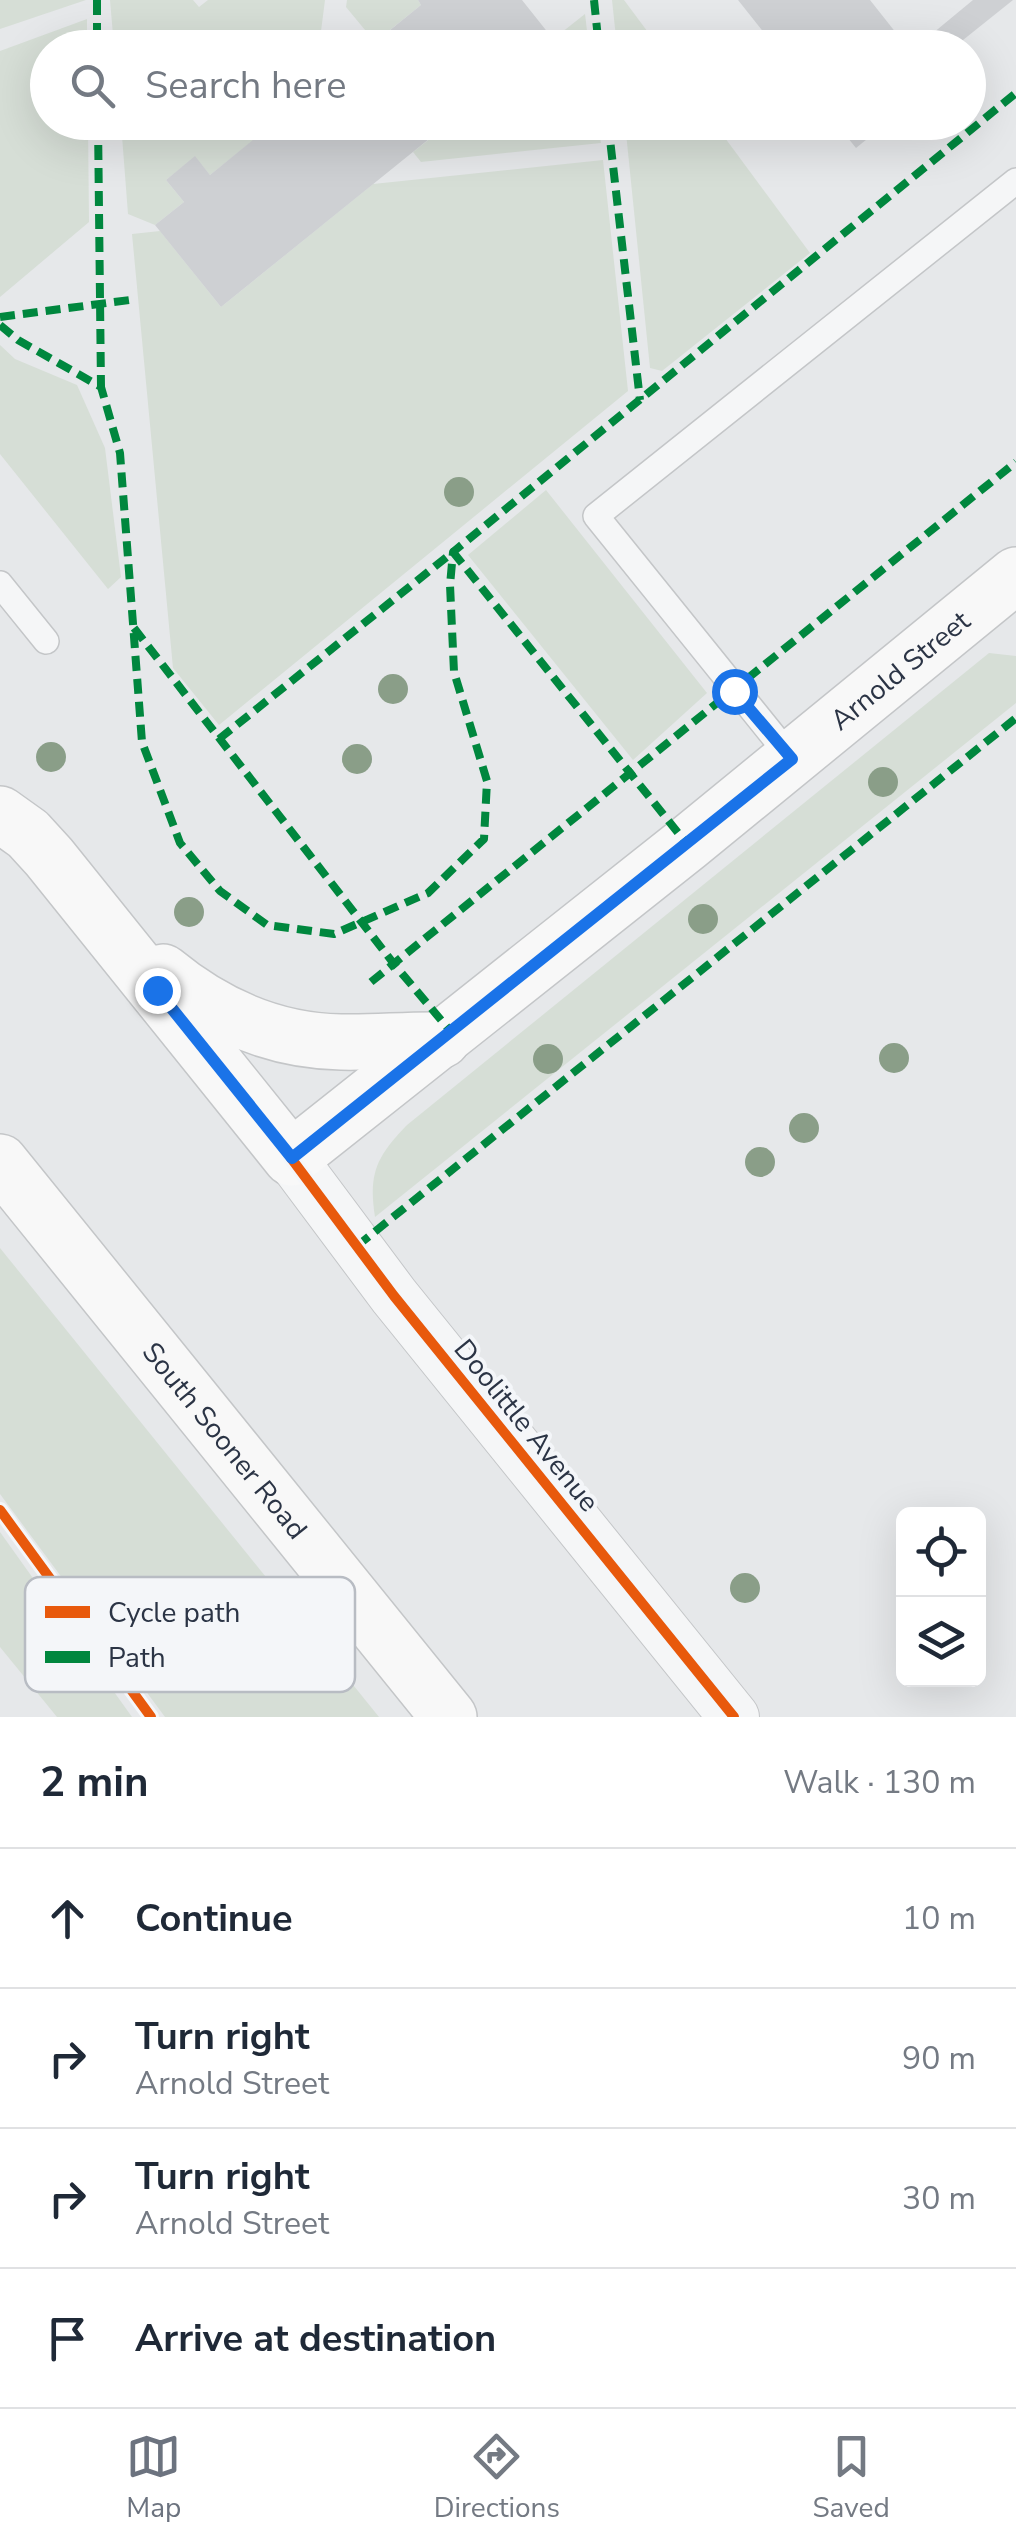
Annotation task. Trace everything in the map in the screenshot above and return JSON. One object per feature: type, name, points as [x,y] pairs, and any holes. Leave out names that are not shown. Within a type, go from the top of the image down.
[{"type":"main road","name":"Arnold Street","points":[[292,1158],[1015,579]]},
{"type":"main road","points":[[0,814],[28,834],[72,885],[292,1158]]},
{"type":"main road","points":[[72,885],[138,952],[174,981],[245,1024],[300,1039],[328,1042],[442,1040]]},
{"type":"main road","name":"South Sooner Road","points":[[0,1162],[336,1577]]},
{"type":"main road","name":"South Sooner Road","points":[[355,1600],[450,1717]]},
{"type":"street","name":"Doolittle Avenue","points":[[292,1158],[394,1296],[734,1717]]},
{"type":"lane","points":[[792,759],[596,516],[1016,181]]},
{"type":"lane","points":[[0,584],[46,641]]},
{"type":"shaded area","points":[[0,0],[86,0],[0,29]]},
{"type":"shaded area","points":[[110,0],[193,0],[199,7],[208,0],[325,0],[321,30],[113,30]]},
{"type":"shaded area","points":[[347,0],[418,0],[421,5],[390,30],[365,30],[346,7]]},
{"type":"shaded area","points":[[612,0],[624,0],[646,30],[615,30]]},
{"type":"shaded area","points":[[585,14],[587,30],[565,30]]},
{"type":"shaded area","points":[[87,19],[87,30],[57,30]]},
{"type":"shaded area","points":[[30,40],[30,140],[88,140],[89,222],[0,297],[0,51]]},
{"type":"shaded area","points":[[122,140],[254,140],[210,175],[195,157],[166,180],[184,202],[155,225],[128,214]]},
{"type":"shaded area","points":[[428,140],[601,143],[421,162],[413,152]]},
{"type":"shaded area","points":[[627,140],[727,140],[810,253],[662,371],[650,368]]},
{"type":"shaded area","points":[[603,160],[628,391],[219,725],[173,668],[132,234],[160,231],[221,307],[373,184]]},
{"type":"shaded area","points":[[0,345],[15,359],[77,385],[105,448],[121,577],[108,589],[0,454]]},
{"type":"shaded area","points":[[546,490],[707,693],[633,760],[468,555]]},
{"type":"shaded area","points":[[989,653],[1016,656],[1016,703],[375,1217],[373,1188],[377,1166],[407,1125]]},
{"type":"shaded area","points":[[0,1248],[266,1577],[61,1577],[0,1494]]},
{"type":"shaded area","points":[[0,1532],[32,1577],[25,1577],[25,1678],[0,1647]]},
{"type":"shaded area","points":[[355,1687],[379,1717],[165,1717],[147,1692],[355,1692]]},
{"type":"shaded area","points":[[37,1692],[114,1692],[132,1717],[57,1717]]},
{"type":"building","points":[[418,0],[522,0],[546,30],[390,30],[421,5]]},
{"type":"building","points":[[738,0],[870,0],[894,30],[762,30]]},
{"type":"building","points":[[973,0],[1013,0],[976,30],[937,30]]},
{"type":"building","points":[[253,140],[428,140],[221,307],[155,225],[184,202],[166,180],[195,156],[210,175]]},
{"type":"building","points":[[850,140],[866,140],[856,148]]},
{"type":"marked path","points":[[97,0],[97,30]]},
{"type":"marked path","points":[[594,0],[597,30]]},
{"type":"marked path","points":[[986,117],[1016,93]]},
{"type":"marked path","points":[[98,140],[101,387]]},
{"type":"marked path","points":[[610,140],[640,400]]},
{"type":"marked path","points":[[0,325],[18,340],[101,387],[120,453],[142,742],[180,843],[220,891],[267,925],[334,934],[428,893],[484,839],[487,781],[454,672],[450,585],[453,552],[958,140]]},
{"type":"marked path","points":[[0,317],[130,300]]},
{"type":"marked path","points":[[371,982],[1016,462]]},
{"type":"marked path","points":[[219,739],[453,552],[687,844]]},
{"type":"marked path","points":[[134,628],[394,964],[452,1033]]},
{"type":"marked path","points":[[357,1246],[1016,718]]},
{"type":"cycle path","points":[[291,1158],[394,1296],[734,1717]]},
{"type":"cycle path","points":[[0,1510],[49,1577]]},
{"type":"cycle path","points":[[133,1692],[151,1717]]},
{"type":"route","points":[[157,990],[292,1158],[792,759],[734,691]]}]
